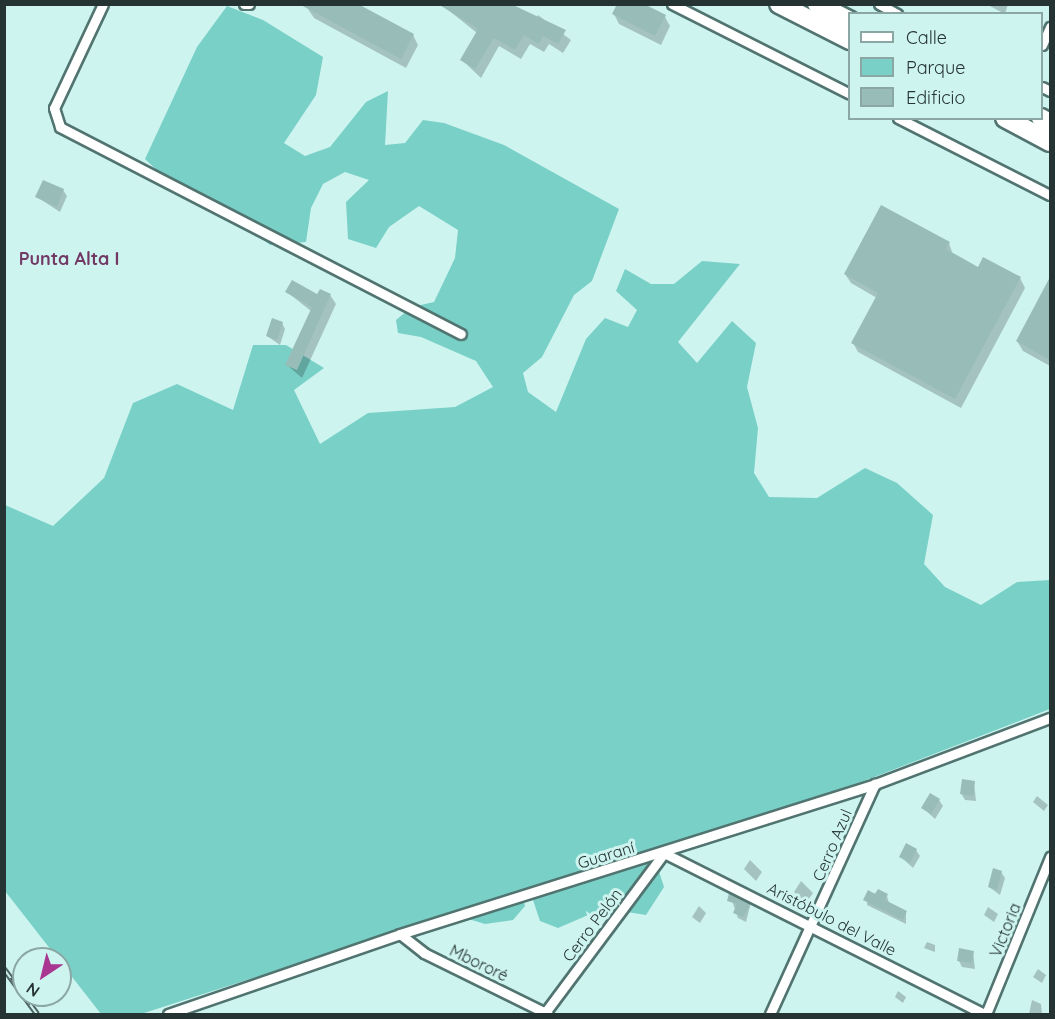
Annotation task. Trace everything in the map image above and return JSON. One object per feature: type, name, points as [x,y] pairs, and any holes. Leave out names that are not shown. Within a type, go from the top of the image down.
[{"type":"highway","points":[[779,4],[848,39]]},
{"type":"highway","points":[[817,4],[848,20]]},
{"type":"highway","points":[[1009,120],[1050,142]]},
{"type":"street","points":[[103,4],[54,108],[60,127],[461,334]]},
{"type":"street","points":[[672,4],[848,93]]},
{"type":"street","points":[[879,4],[893,12]]},
{"type":"street","points":[[1043,41],[1050,27]]},
{"type":"street","points":[[902,120],[1050,195]]},
{"type":"street","name":"Guaraní","points":[[168,1014],[400,934],[664,853],[875,784],[1050,718]]},
{"type":"street","name":"Cerro Azul","points":[[770,1014],[814,926],[875,784]]},
{"type":"street","name":"Aristóbulo del Valle","points":[[664,853],[814,926],[985,1014]]},
{"type":"street","name":"Cerro Pelón","points":[[546,1014],[664,853]]},
{"type":"street","name":"Victoria","points":[[985,1014],[1050,862]]},
{"type":"street","name":"Mbororé","points":[[400,934],[424,952],[546,1014]]},
{"type":"green space","points":[[227,6],[263,20],[323,57],[316,95],[284,143],[305,156],[330,147],[366,102],[388,91],[385,145],[405,143],[423,120],[444,123],[504,145],[619,209],[592,281],[574,295],[542,357],[523,373],[528,392],[556,412],[586,339],[605,318],[628,327],[637,310],[616,291],[625,269],[651,284],[674,284],[702,261],[740,264],[678,342],[697,363],[732,321],[756,343],[747,387],[758,428],[754,473],[769,497],[817,498],[865,468],[897,483],[933,515],[924,564],[945,587],[981,605],[1017,582],[1050,580],[1050,709],[864,781],[649,851],[643,857],[657,865],[664,887],[646,915],[627,912],[623,900],[558,928],[540,921],[531,894],[523,898],[525,906],[513,920],[485,924],[452,914],[141,1014],[101,1014],[72,977],[72,947],[49,947],[5,891],[5,505],[53,526],[104,478],[133,403],[177,384],[233,410],[253,345],[286,345],[324,368],[294,390],[320,444],[368,413],[455,407],[493,387],[476,361],[421,337],[398,333],[396,320],[412,307],[434,302],[455,258],[458,230],[419,206],[389,227],[376,248],[348,239],[346,202],[369,180],[345,172],[323,184],[311,208],[306,242],[270,245],[207,195],[183,195],[145,159],[197,47]]},
{"type":"building","points":[[299,4],[358,4],[414,34],[401,59]]},
{"type":"building","points":[[438,4],[511,4],[566,30],[558,44],[543,36],[539,44],[524,35],[515,50],[494,38],[475,69],[460,60],[478,29]]},
{"type":"building","points":[[617,4],[644,4],[666,15],[655,36],[612,14]]},
{"type":"building","points":[[43,180],[64,189],[57,207],[35,197]]},
{"type":"building","points":[[881,205],[950,242],[946,249],[978,267],[983,257],[1021,277],[955,399],[851,343],[878,293],[844,274]]},
{"type":"building","points":[[1050,277],[1050,360],[1016,341]]},
{"type":"building","points":[[292,280],[317,294],[320,289],[331,294],[297,370],[285,365],[312,307],[285,292]]},
{"type":"building","points":[[272,318],[283,322],[277,340],[266,336]]},
{"type":"building","points":[[962,779],[975,781],[973,796],[960,794]]},
{"type":"building","points":[[930,793],[940,799],[931,814],[921,808]]},
{"type":"building","points":[[906,843],[917,849],[910,863],[899,857]]},
{"type":"building","points":[[993,868],[1002,871],[997,890],[988,887]]},
{"type":"building","points":[[878,889],[888,894],[885,900],[907,911],[903,920],[863,900],[868,890],[875,894]]},
{"type":"building","points":[[729,893],[751,904],[743,917],[733,913],[737,904],[727,901]]},
{"type":"building","points":[[959,948],[974,951],[972,963],[957,961]]},
{"type":"railway","points":[[4,969],[37,1014]]},
{"type":"district","name":"Punta Alta I","points":[[69,259]]}]
